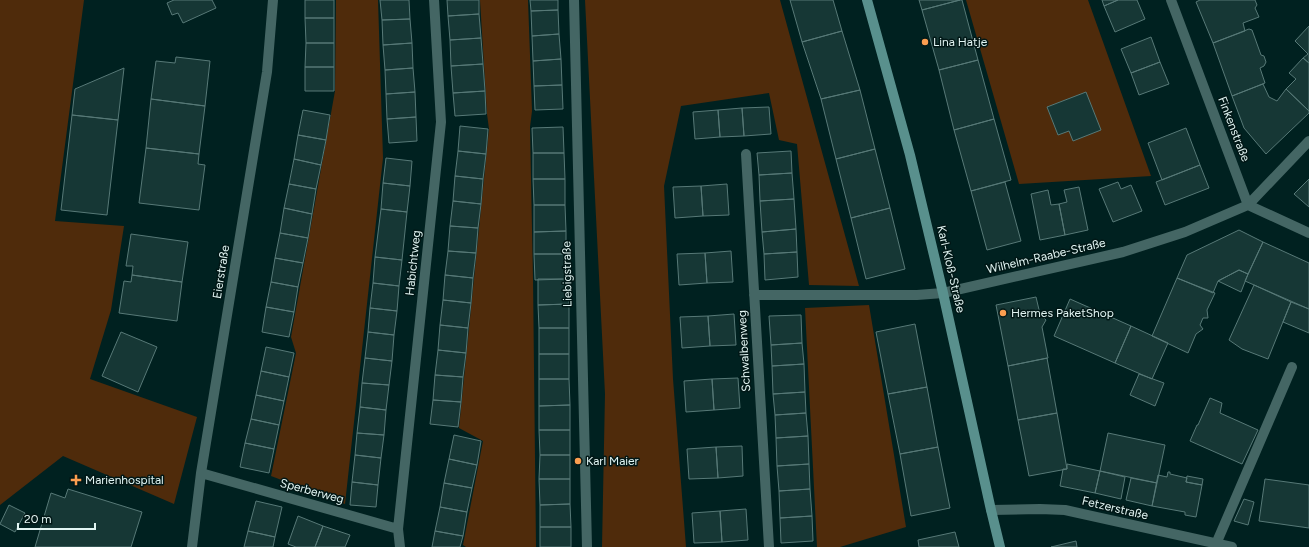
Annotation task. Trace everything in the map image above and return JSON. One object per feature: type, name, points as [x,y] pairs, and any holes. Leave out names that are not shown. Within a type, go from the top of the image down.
[{"type":"main road","name":"Karl-Kloß-Straße","points":[[867,0],[910,155],[943,293],[1000,547]]},
{"type":"street","name":"Eierstraße","points":[[192,547],[201,474],[267,72],[273,0]]},
{"type":"street","name":"Habichtweg","points":[[398,529],[441,122],[434,0]]},
{"type":"street","name":"Liebigstraße","points":[[574,0],[587,547]]},
{"type":"street","name":"Finkenstraße","points":[[1171,0],[1248,205]]},
{"type":"street","name":"Wilhelm-Raabe-Straße","points":[[754,295],[917,295],[943,293],[1122,252],[1185,232],[1248,205],[1309,141]]},
{"type":"street","name":"Schwalbenweg","points":[[746,154],[769,547]]},
{"type":"street","points":[[1248,205],[1309,233]]},
{"type":"street","points":[[1216,544],[1292,367]]},
{"type":"street","name":"Sperberweg","points":[[201,474],[398,529]]},
{"type":"street","name":"Fetzerstraße","points":[[991,510],[1065,510],[1232,547]]},
{"type":"street","points":[[398,529],[400,547]]},
{"type":"shaded area","points":[[0,0],[84,0],[55,221],[124,226],[111,310],[90,379],[197,417],[174,504],[63,456],[0,505]]},
{"type":"shaded area","points":[[336,0],[378,0],[383,158],[345,504],[271,476],[296,353],[291,337],[335,91]]},
{"type":"shaded area","points":[[480,0],[528,0],[532,111],[530,127],[536,547],[466,547],[463,545],[483,441],[459,428],[489,129]]},
{"type":"shaded area","points":[[585,0],[780,0],[859,286],[809,285],[797,144],[779,140],[769,93],[681,106],[664,186],[673,379],[686,547],[602,547],[605,394]]},
{"type":"shaded area","points":[[966,0],[1088,0],[1151,176],[1019,184]]},
{"type":"shaded area","points":[[869,305],[906,527],[840,547],[817,547],[805,308]]},
{"type":"building","points":[[174,0],[212,0],[216,8],[183,23],[178,13],[172,15],[167,3]]},
{"type":"building","points":[[305,0],[334,0],[334,18],[305,18]]},
{"type":"building","points":[[380,0],[409,0],[410,19],[382,20]]},
{"type":"building","points":[[447,0],[479,0],[479,14],[448,16]]},
{"type":"building","points":[[530,0],[558,0],[558,10],[531,11]]},
{"type":"building","points":[[790,0],[833,0],[842,31],[802,42]]},
{"type":"building","points":[[919,0],[960,0],[922,10]]},
{"type":"building","points":[[962,0],[978,60],[939,70],[922,10]]},
{"type":"building","points":[[1102,0],[1118,0],[1104,6]]},
{"type":"building","points":[[1118,0],[1137,0],[1145,19],[1115,32],[1104,6]]},
{"type":"building","points":[[1200,0],[1255,0],[1257,5],[1255,8],[1259,17],[1243,23],[1245,31],[1213,43],[1196,2]]},
{"type":"building","points":[[558,10],[559,34],[532,36],[531,11]]},
{"type":"building","points":[[479,14],[481,38],[450,40],[448,16]]},
{"type":"building","points":[[305,18],[334,18],[334,43],[306,43]]},
{"type":"building","points":[[410,19],[412,43],[383,45],[382,20]]},
{"type":"building","points":[[1309,26],[1309,63],[1303,58],[1308,54],[1295,41]]},
{"type":"building","points":[[1249,29],[1252,30],[1261,55],[1264,56],[1266,62],[1264,66],[1260,68],[1265,83],[1232,96],[1213,43]]},
{"type":"building","points":[[842,31],[860,90],[821,99],[802,42]]},
{"type":"building","points":[[559,34],[561,59],[533,61],[532,36]]},
{"type":"building","points":[[1151,37],[1160,62],[1131,73],[1121,49]]},
{"type":"building","points":[[481,38],[483,64],[451,66],[450,40]]},
{"type":"building","points":[[306,43],[334,43],[334,67],[305,67]]},
{"type":"building","points":[[412,43],[413,68],[385,70],[383,45]]},
{"type":"building","points":[[176,57],[210,61],[205,106],[151,99],[156,61],[175,63]]},
{"type":"building","points":[[1303,58],[1309,63],[1309,111],[1286,89],[1296,79],[1289,73]]},
{"type":"building","points":[[561,59],[562,85],[534,86],[533,61]]},
{"type":"building","points":[[978,60],[994,119],[954,130],[939,70]]},
{"type":"building","points":[[1160,62],[1169,84],[1139,95],[1131,73]]},
{"type":"building","points":[[483,64],[485,91],[453,93],[451,66]]},
{"type":"building","points":[[305,67],[334,67],[334,91],[305,91]]},
{"type":"building","points":[[124,68],[118,120],[72,115],[75,89]]},
{"type":"building","points":[[413,68],[415,92],[386,94],[385,70]]},
{"type":"building","points":[[1263,84],[1269,97],[1277,101],[1286,89],[1309,111],[1309,113],[1266,154],[1244,128],[1232,96]]},
{"type":"building","points":[[562,85],[563,109],[535,110],[534,86]]},
{"type":"building","points":[[860,90],[875,149],[836,159],[821,99]]},
{"type":"building","points":[[485,91],[486,114],[455,116],[453,93]]},
{"type":"building","points":[[415,92],[416,117],[387,119],[386,94]]},
{"type":"building","points":[[1086,92],[1101,130],[1073,141],[1069,131],[1058,135],[1047,107]]},
{"type":"building","points":[[151,99],[205,106],[199,154],[146,148]]},
{"type":"building","points":[[769,107],[771,134],[744,136],[742,108]]},
{"type":"building","points":[[742,108],[744,136],[720,137],[718,110]]},
{"type":"building","points":[[303,110],[330,115],[326,140],[298,135]]},
{"type":"building","points":[[718,110],[720,137],[695,139],[693,112]]},
{"type":"building","points":[[72,115],[118,120],[107,215],[61,210]]},
{"type":"building","points":[[416,117],[417,141],[389,143],[387,119]]},
{"type":"building","points":[[994,119],[1011,180],[971,191],[954,130]]},
{"type":"building","points":[[460,126],[488,129],[486,154],[458,151]]},
{"type":"building","points":[[563,127],[564,153],[533,153],[532,128]]},
{"type":"building","points":[[1186,128],[1200,165],[1162,180],[1148,143]]},
{"type":"building","points":[[298,135],[326,140],[321,165],[294,159]]},
{"type":"building","points":[[146,148],[199,154],[198,164],[205,165],[199,210],[139,203]]},
{"type":"building","points":[[875,149],[890,208],[851,218],[836,159]]},
{"type":"building","points":[[458,151],[486,154],[483,179],[455,176]]},
{"type":"building","points":[[791,151],[792,173],[759,175],[757,153]]},
{"type":"building","points":[[533,153],[564,153],[565,179],[533,179]]},
{"type":"building","points":[[386,158],[412,161],[410,186],[383,183]]},
{"type":"building","points":[[294,159],[321,165],[316,189],[289,184]]},
{"type":"building","points":[[1200,165],[1209,188],[1165,205],[1156,182]]},
{"type":"building","points":[[792,173],[794,199],[760,201],[759,175]]},
{"type":"building","points":[[455,176],[483,179],[481,204],[453,201]]},
{"type":"building","points":[[533,179],[565,179],[565,205],[534,205]]},
{"type":"building","points":[[1309,179],[1309,207],[1294,194]]},
{"type":"building","points":[[1005,182],[1021,241],[987,250],[971,191]]},
{"type":"building","points":[[1118,182],[1121,189],[1131,185],[1142,211],[1113,222],[1099,189]]},
{"type":"building","points":[[383,183],[410,186],[407,212],[381,209]]},
{"type":"building","points":[[289,184],[316,189],[312,214],[284,208]]},
{"type":"building","points":[[727,184],[729,215],[703,216],[701,186]]},
{"type":"building","points":[[701,186],[703,216],[675,218],[673,187]]},
{"type":"building","points":[[1079,187],[1088,230],[1065,235],[1059,204],[1067,202],[1064,190]]},
{"type":"building","points":[[1048,190],[1051,205],[1059,204],[1065,235],[1040,240],[1031,194]]},
{"type":"building","points":[[794,199],[796,229],[762,232],[760,201]]},
{"type":"building","points":[[453,201],[481,204],[478,228],[450,226]]},
{"type":"building","points":[[534,205],[565,205],[566,231],[534,232]]},
{"type":"building","points":[[284,208],[312,214],[308,238],[280,233]]},
{"type":"building","points":[[890,208],[905,269],[866,279],[851,218]]},
{"type":"building","points":[[381,209],[407,212],[402,260],[375,257]]},
{"type":"building","points":[[450,226],[478,228],[476,253],[448,251]]},
{"type":"building","points":[[796,229],[797,252],[764,254],[762,232]]},
{"type":"building","points":[[1239,230],[1263,242],[1248,274],[1239,270],[1218,281],[1213,293],[1177,278],[1187,255]]},
{"type":"building","points":[[566,231],[566,254],[534,254],[534,232]]},
{"type":"building","points":[[280,233],[308,238],[303,263],[275,258]]},
{"type":"building","points":[[131,234],[188,242],[182,282],[132,275],[133,266],[126,266]]},
{"type":"building","points":[[1263,242],[1309,263],[1309,309],[1245,281]]},
{"type":"building","points":[[448,251],[476,253],[473,278],[445,275]]},
{"type":"building","points":[[731,251],[733,282],[707,283],[705,253]]},
{"type":"building","points":[[797,252],[798,277],[765,280],[764,254]]},
{"type":"building","points":[[705,253],[707,283],[679,285],[677,254]]},
{"type":"building","points":[[534,254],[566,254],[566,279],[535,280]]},
{"type":"building","points":[[375,257],[402,260],[399,286],[373,283]]},
{"type":"building","points":[[275,258],[303,263],[298,287],[271,282]]},
{"type":"building","points":[[1239,270],[1248,274],[1241,292],[1218,281]]},
{"type":"building","points":[[132,275],[182,282],[177,321],[119,313],[124,281],[131,282]]},
{"type":"building","points":[[445,275],[473,278],[471,303],[443,300]]},
{"type":"building","points":[[1177,278],[1215,293],[1207,310],[1208,318],[1203,318],[1200,325],[1203,329],[1196,334],[1188,353],[1152,336]]},
{"type":"building","points":[[538,279],[569,279],[569,304],[538,305]]},
{"type":"building","points":[[271,282],[298,287],[294,312],[266,307]]},
{"type":"building","points":[[373,283],[399,286],[397,311],[370,308]]},
{"type":"building","points":[[1254,285],[1291,302],[1268,359],[1242,349],[1229,340]]},
{"type":"building","points":[[1036,297],[1040,314],[1046,320],[1042,327],[1048,358],[1008,366],[996,305]]},
{"type":"building","points":[[1070,299],[1131,326],[1115,363],[1054,336]]},
{"type":"building","points":[[443,300],[471,303],[468,328],[440,325]]},
{"type":"building","points":[[1291,302],[1309,309],[1309,333],[1283,322]]},
{"type":"building","points":[[569,304],[569,328],[539,328],[538,305]]},
{"type":"building","points":[[266,307],[294,312],[289,337],[262,332]]},
{"type":"building","points":[[370,308],[397,311],[394,335],[368,332]]},
{"type":"building","points":[[734,314],[736,345],[710,346],[708,316]]},
{"type":"building","points":[[801,315],[802,343],[771,345],[769,316]]},
{"type":"building","points":[[708,316],[710,346],[682,348],[680,317]]},
{"type":"building","points":[[915,324],[927,387],[888,394],[876,332]]},
{"type":"building","points":[[440,325],[468,328],[466,353],[438,350]]},
{"type":"building","points":[[1131,326],[1168,343],[1152,379],[1115,363]]},
{"type":"building","points":[[539,328],[569,328],[569,354],[539,354]]},
{"type":"building","points":[[121,332],[157,347],[138,392],[102,376]]},
{"type":"building","points":[[368,332],[394,335],[392,361],[365,358]]},
{"type":"building","points":[[802,343],[804,364],[772,366],[771,345]]},
{"type":"building","points":[[266,347],[294,353],[289,377],[261,371]]},
{"type":"building","points":[[438,350],[466,353],[463,377],[435,375]]},
{"type":"building","points":[[539,354],[569,354],[569,379],[539,379]]},
{"type":"building","points":[[365,358],[392,361],[389,385],[362,383]]},
{"type":"building","points":[[1047,358],[1057,413],[1018,420],[1008,366]]},
{"type":"building","points":[[804,364],[805,392],[773,394],[772,366]]},
{"type":"building","points":[[261,371],[289,377],[284,401],[256,395]]},
{"type":"building","points":[[1139,374],[1164,383],[1155,406],[1130,395]]},
{"type":"building","points":[[435,375],[463,377],[461,402],[433,400]]},
{"type":"building","points":[[738,378],[740,408],[714,410],[712,379]]},
{"type":"building","points":[[539,379],[569,379],[570,405],[539,406]]},
{"type":"building","points":[[712,379],[714,410],[686,412],[684,381]]},
{"type":"building","points":[[362,383],[389,385],[386,410],[360,407]]},
{"type":"building","points":[[927,387],[938,447],[900,454],[888,394]]},
{"type":"building","points":[[805,392],[806,413],[775,415],[773,394]]},
{"type":"building","points":[[256,395],[284,401],[279,425],[251,419]]},
{"type":"building","points":[[1210,398],[1222,403],[1220,413],[1258,430],[1242,464],[1190,441]]},
{"type":"building","points":[[433,400],[461,402],[458,427],[430,424]]},
{"type":"building","points":[[570,405],[570,430],[539,430],[539,406]]},
{"type":"building","points":[[360,407],[386,410],[384,435],[357,433]]},
{"type":"building","points":[[806,413],[808,436],[776,438],[775,415]]},
{"type":"building","points":[[1057,413],[1067,469],[1029,476],[1018,420]]},
{"type":"building","points":[[251,419],[279,425],[274,449],[245,443]]},
{"type":"building","points":[[539,430],[570,430],[570,455],[540,455]]},
{"type":"building","points":[[357,433],[384,435],[381,458],[355,455]]},
{"type":"building","points":[[1108,433],[1165,445],[1157,483],[1100,471]]},
{"type":"building","points":[[454,435],[481,441],[477,465],[449,459]]},
{"type":"building","points":[[808,436],[809,464],[777,466],[776,438]]},
{"type":"building","points":[[245,443],[274,449],[269,473],[240,467]]},
{"type":"building","points":[[742,446],[743,476],[718,478],[716,447]]},
{"type":"building","points":[[716,447],[718,478],[689,479],[687,449]]},
{"type":"building","points":[[938,447],[950,508],[911,516],[900,454]]},
{"type":"building","points":[[355,455],[381,458],[378,485],[352,482]]},
{"type":"building","points":[[540,455],[570,455],[570,479],[539,479]]},
{"type":"building","points":[[449,459],[477,465],[472,488],[444,483]]},
{"type":"building","points":[[809,464],[810,489],[779,491],[777,466]]},
{"type":"building","points":[[1067,464],[1100,471],[1095,493],[1060,486],[1063,469],[1067,469]]},
{"type":"building","points":[[1100,471],[1125,477],[1121,499],[1095,493]]},
{"type":"building","points":[[1168,472],[1170,472],[1170,474],[1187,478],[1186,482],[1202,485],[1196,517],[1185,515],[1185,512],[1152,506],[1158,475],[1167,477]]},
{"type":"building","points":[[1187,476],[1203,479],[1202,485],[1186,482]]},
{"type":"building","points":[[1131,478],[1157,483],[1152,506],[1126,500]]},
{"type":"building","points":[[539,479],[570,479],[570,504],[540,505]]},
{"type":"building","points":[[1265,479],[1309,485],[1309,528],[1259,521]]},
{"type":"building","points":[[352,482],[378,485],[376,507],[350,505]]},
{"type":"building","points":[[444,483],[472,488],[467,512],[440,507]]},
{"type":"building","name":"Marienhospital","points":[[68,489],[142,512],[131,547],[35,547],[51,493],[65,498]]},
{"type":"building","points":[[810,489],[812,516],[780,518],[779,491]]},
{"type":"building","points":[[1244,499],[1254,502],[1248,525],[1234,521]]},
{"type":"building","points":[[256,501],[282,507],[275,537],[248,531]]},
{"type":"building","points":[[570,504],[571,527],[540,527],[540,505]]},
{"type":"building","points":[[9,505],[25,513],[15,532],[0,524]]},
{"type":"building","points":[[440,507],[467,512],[463,536],[435,531]]},
{"type":"building","points":[[746,509],[748,540],[722,542],[720,511]]},
{"type":"building","points":[[720,511],[722,542],[694,543],[692,513]]},
{"type":"building","points":[[298,516],[323,526],[315,547],[296,547],[288,544]]},
{"type":"building","points":[[812,516],[813,541],[781,543],[780,518]]},
{"type":"building","points":[[323,526],[350,535],[345,547],[315,547]]},
{"type":"building","points":[[540,527],[571,527],[571,547],[540,547]]},
{"type":"building","points":[[248,531],[275,537],[273,547],[244,547]]},
{"type":"building","points":[[435,531],[463,536],[460,547],[432,547]]},
{"type":"building","points":[[955,532],[959,547],[919,547],[918,540]]},
{"type":"building","points":[[1076,541],[1077,547],[1051,547]]},
{"type":"place","name":"Lina Hatje","points":[[925,42]]},
{"type":"place","name":"Hermes PaketShop","points":[[1003,313]]},
{"type":"place","name":"Karl Maier","points":[[578,461]]},
{"type":"place","name":"Marienhospital","points":[[76,480]]}]
